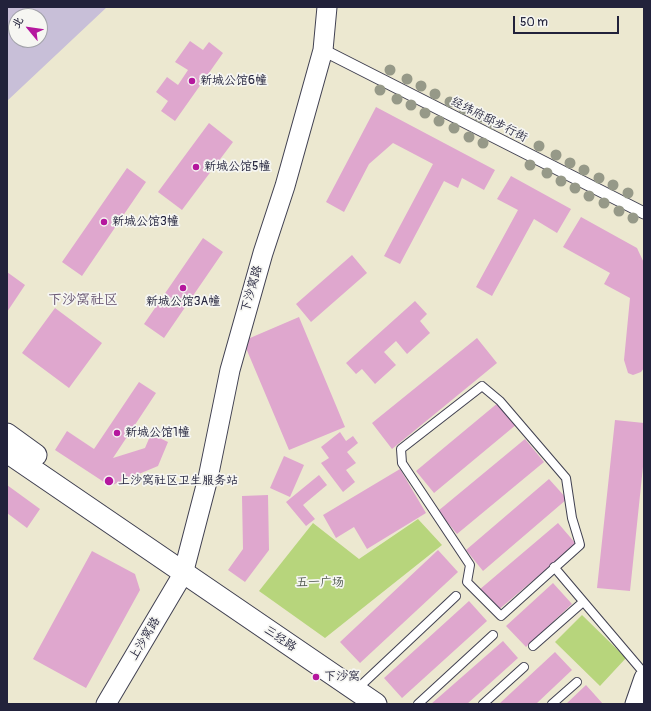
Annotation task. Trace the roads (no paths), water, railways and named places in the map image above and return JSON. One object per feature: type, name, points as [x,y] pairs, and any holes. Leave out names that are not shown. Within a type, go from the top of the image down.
[{"type":"main road","points":[[7,434],[173,550],[184,574]]},
{"type":"main road","name":"三经路","points":[[7,452],[376,704]]},
{"type":"street","name":"下沙窝路","points":[[184,574],[208,478],[230,370],[323,50],[327,7]]},
{"type":"street","name":"经纬府邸步行街","points":[[323,50],[644,213]]},
{"type":"street","name":"上沙窝路","points":[[106,704],[184,574]]},
{"type":"street","points":[[635,704],[644,678]]},
{"type":"lane","points":[[482,386],[500,401],[566,478],[572,518],[580,545],[554,567],[501,616],[468,582],[470,565],[402,464],[401,449],[482,386]]},
{"type":"lane","points":[[554,567],[644,674]]},
{"type":"lane","points":[[356,690],[456,596]]},
{"type":"lane","points":[[533,646],[583,602]]},
{"type":"lane","points":[[418,704],[493,635]]},
{"type":"lane","points":[[483,704],[524,667]]},
{"type":"lane","points":[[552,704],[577,682]]},
{"type":"place","name":"新城公馆6幢","points":[[192,81]]},
{"type":"place","name":"新城公馆5幢","points":[[196,167]]},
{"type":"place","name":"新城公馆3幢","points":[[104,222]]},
{"type":"place","name":"新城公馆3A幢","points":[[183,288]]},
{"type":"place","name":"新城公馆1幢","points":[[117,433]]},
{"type":"place","name":"上沙窝社区卫生服务站","points":[[109,481]]},
{"type":"place","name":"下沙窝","points":[[316,677]]},
{"type":"district","name":"下沙窝社区","points":[[83,300]]},
{"type":"park label","name":"五一广场","points":[[320,583]]}]
